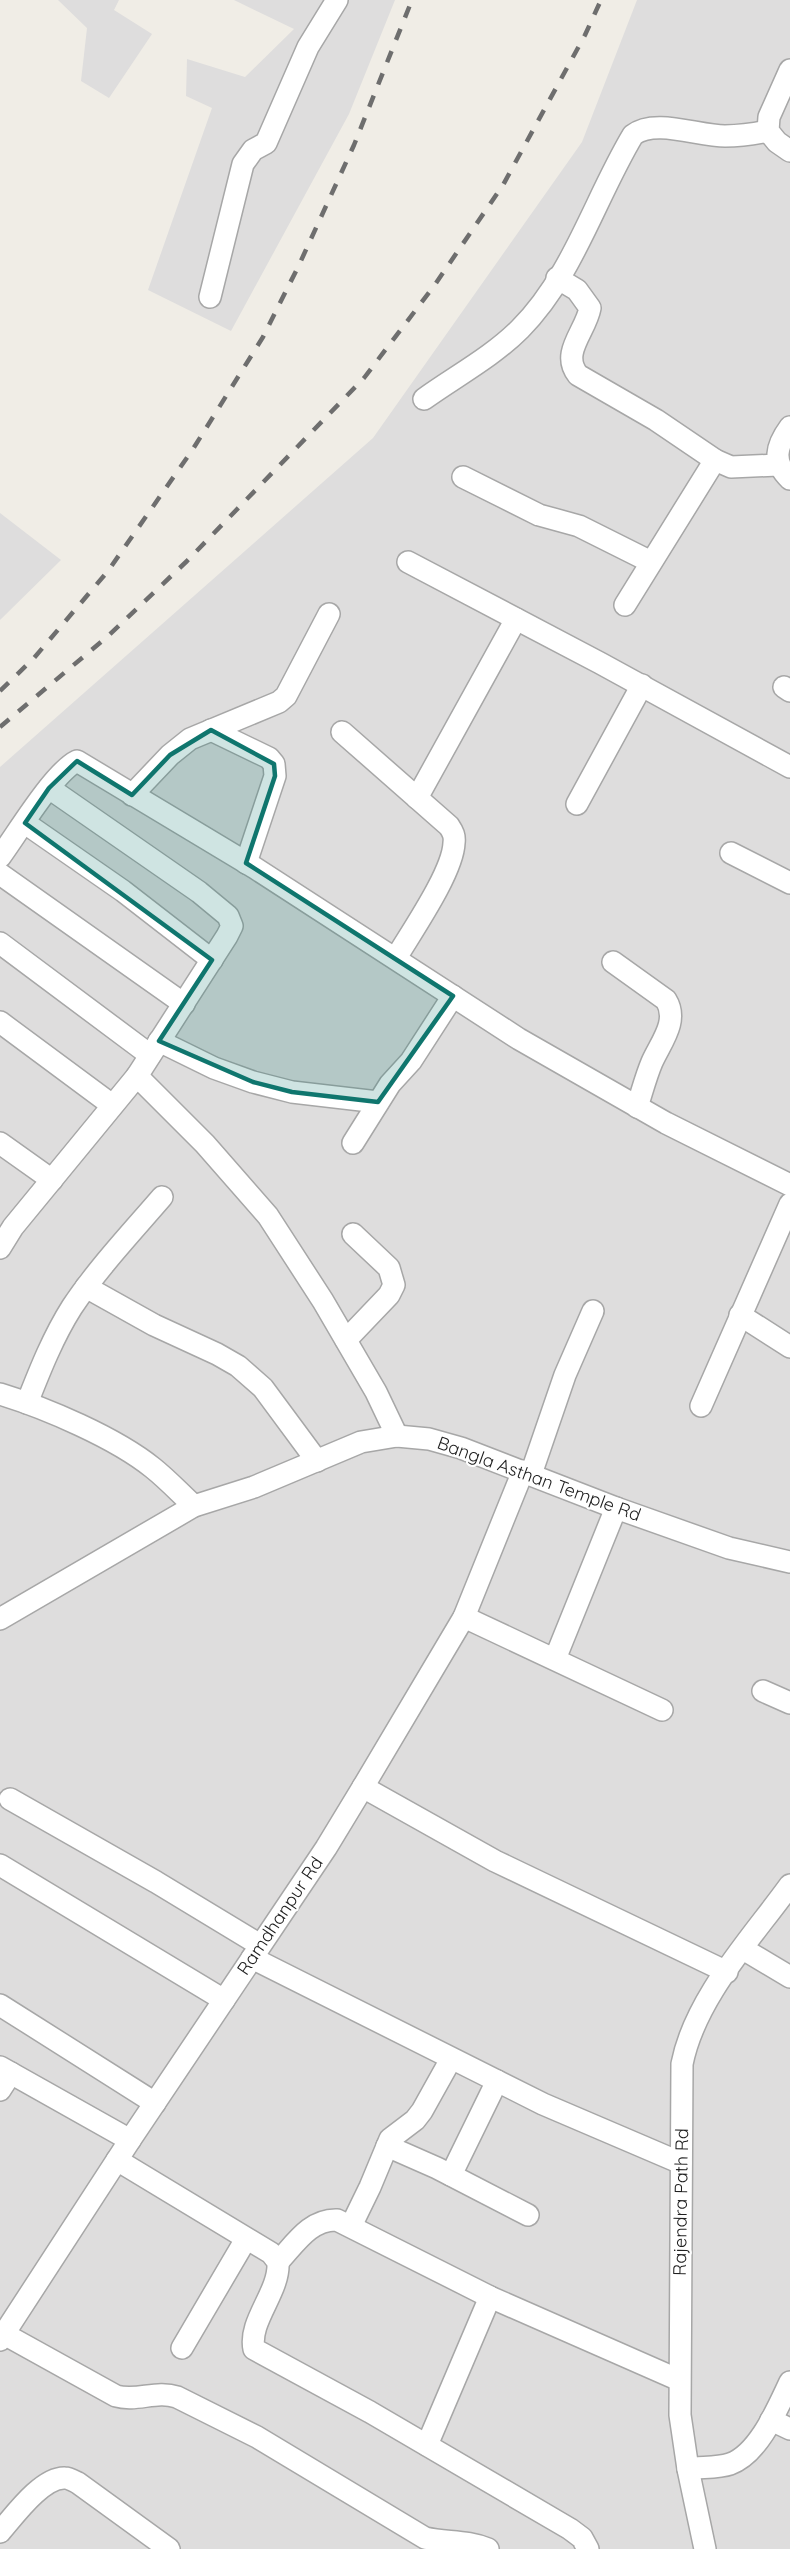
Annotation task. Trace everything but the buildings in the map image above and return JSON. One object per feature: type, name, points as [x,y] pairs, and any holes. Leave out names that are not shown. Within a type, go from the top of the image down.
[{"type":"street","points":[[210,297],[243,164],[253,150],[266,143],[309,47],[337,0]]},
{"type":"street","points":[[790,70],[775,98],[769,117],[768,131],[777,142],[790,151]]},
{"type":"street","points":[[424,399],[494,351],[521,328],[557,278],[626,147],[633,135],[640,129],[658,127],[727,136],[768,131]]},
{"type":"street","points":[[557,278],[577,290],[590,308],[588,319],[570,358],[571,366],[578,375],[656,420],[715,460],[731,467],[784,472],[778,453],[790,427]]},
{"type":"street","points":[[625,605],[715,460]]},
{"type":"street","points":[[463,477],[539,515],[579,526],[651,562]]},
{"type":"street","points":[[408,562],[642,685],[790,767]]},
{"type":"street","points":[[132,795],[170,755],[190,739],[279,702],[286,696],[329,614]]},
{"type":"street","points":[[417,798],[516,619]]},
{"type":"street","points":[[577,804],[642,685]]},
{"type":"street","points":[[211,730],[269,758],[274,764],[275,776],[246,863]]},
{"type":"street","points":[[342,732],[449,826],[454,835],[454,846],[441,879],[396,958]]},
{"type":"street","points":[[0,857],[49,788],[68,765],[77,761],[246,863],[519,1039],[637,1107],[790,1185]]},
{"type":"street","points":[[0,1248],[52,1179],[137,1076],[232,926],[228,916],[200,892],[49,788]]},
{"type":"street","points":[[26,822],[123,891],[212,960]]},
{"type":"street","points":[[730,853],[790,883]]},
{"type":"street","points":[[0,874],[184,1004]]},
{"type":"street","points":[[0,943],[155,1048],[253,1082],[292,1092],[378,1102]]},
{"type":"street","points":[[613,962],[666,1000],[670,1008],[668,1029],[653,1060],[637,1107]]},
{"type":"street","points":[[353,1143],[390,1084],[411,1061],[453,996]]},
{"type":"street","points":[[0,1022],[112,1105]]},
{"type":"street","points":[[137,1076],[205,1144],[268,1216],[346,1340],[376,1392],[397,1436]]},
{"type":"street","points":[[0,1143],[52,1179]]},
{"type":"street","points":[[27,1402],[46,1354],[86,1287],[162,1197]]},
{"type":"street","points":[[701,1406],[790,1204]]},
{"type":"street","points":[[346,1340],[389,1295],[394,1285],[389,1268],[353,1234]]},
{"type":"street","points":[[86,1287],[238,1366],[263,1388],[316,1461]]},
{"type":"street","name":"Ramdhanpur Rd","points":[[2,2337],[130,2140],[326,1848],[464,1617],[593,1311]]},
{"type":"street","points":[[740,1315],[790,1347]]},
{"type":"street","points":[[0,1394],[27,1402],[122,1446],[153,1468],[194,1506]]},
{"type":"street","name":"Bangla Asthan Temple Rd","points":[[0,1619],[194,1506],[254,1487],[361,1442],[397,1436],[429,1439],[461,1448],[616,1508],[729,1548],[790,1562]]},
{"type":"street","points":[[555,1659],[616,1508]]},
{"type":"street","points":[[464,1617],[662,1710]]},
{"type":"street","points":[[763,1691],[790,1702]]},
{"type":"street","points":[[363,1787],[495,1861],[727,1972]]},
{"type":"street","points":[[10,1799],[156,1881],[256,1952],[451,2059],[543,2104],[681,2163]]},
{"type":"street","points":[[0,1865],[224,2000]]},
{"type":"street","name":"Rajendra Path Rd","points":[[705,2549],[688,2469],[680,2415],[682,2064],[687,2039],[699,2013],[790,1885]]},
{"type":"street","points":[[743,1949],[790,1977]]},
{"type":"street","points":[[0,2005],[155,2103]]},
{"type":"street","points":[[351,2226],[390,2139],[415,2120],[422,2111],[451,2059]]},
{"type":"street","points":[[4,2076],[130,2140]]},
{"type":"street","points":[[451,2175],[497,2081]]},
{"type":"street","points":[[387,2146],[451,2175],[528,2215]]},
{"type":"street","points":[[117,2160],[271,2253],[278,2262]]},
{"type":"street","points":[[588,2549],[582,2538],[570,2529],[427,2445],[254,2349],[252,2342],[255,2331],[275,2282],[278,2262],[311,2226],[326,2219],[337,2220],[490,2297],[679,2380]]},
{"type":"street","points":[[182,2348],[246,2239]]},
{"type":"street","points":[[427,2445],[490,2297]]},
{"type":"street","points":[[2,2337],[116,2396],[128,2399],[165,2393],[177,2397],[257,2437],[425,2538],[466,2542],[488,2549]]},
{"type":"street","points":[[688,2469],[729,2464],[742,2458],[781,2424],[790,2382]]},
{"type":"street","points":[[0,2532],[38,2490],[53,2480],[66,2478],[78,2483],[169,2549]]},
{"type":"highlighted area","points":[[211,730],[274,764],[275,776],[246,863],[453,996],[378,1102],[292,1092],[253,1082],[159,1041],[212,960],[25,823],[49,788],[77,761],[132,795],[170,755]]},
{"type":"shaded area","points":[[58,0],[119,0],[114,10],[152,34],[109,98],[81,81],[87,28]]},
{"type":"shaded area","points":[[234,0],[395,0],[349,114],[231,331],[148,290],[212,108],[186,96],[187,59],[245,77],[294,29]]},
{"type":"shaded area","points":[[637,0],[790,0],[790,2549],[0,2549],[0,767],[373,438],[582,142]]},
{"type":"shaded area","points":[[0,513],[61,560],[0,620]]},
{"type":"railway","points":[[0,691],[34,658],[108,571],[193,449],[263,337],[354,145],[412,0]]},
{"type":"railway","points":[[0,727],[108,636],[187,561],[364,378],[434,286],[503,185],[585,35],[601,0]]}]
